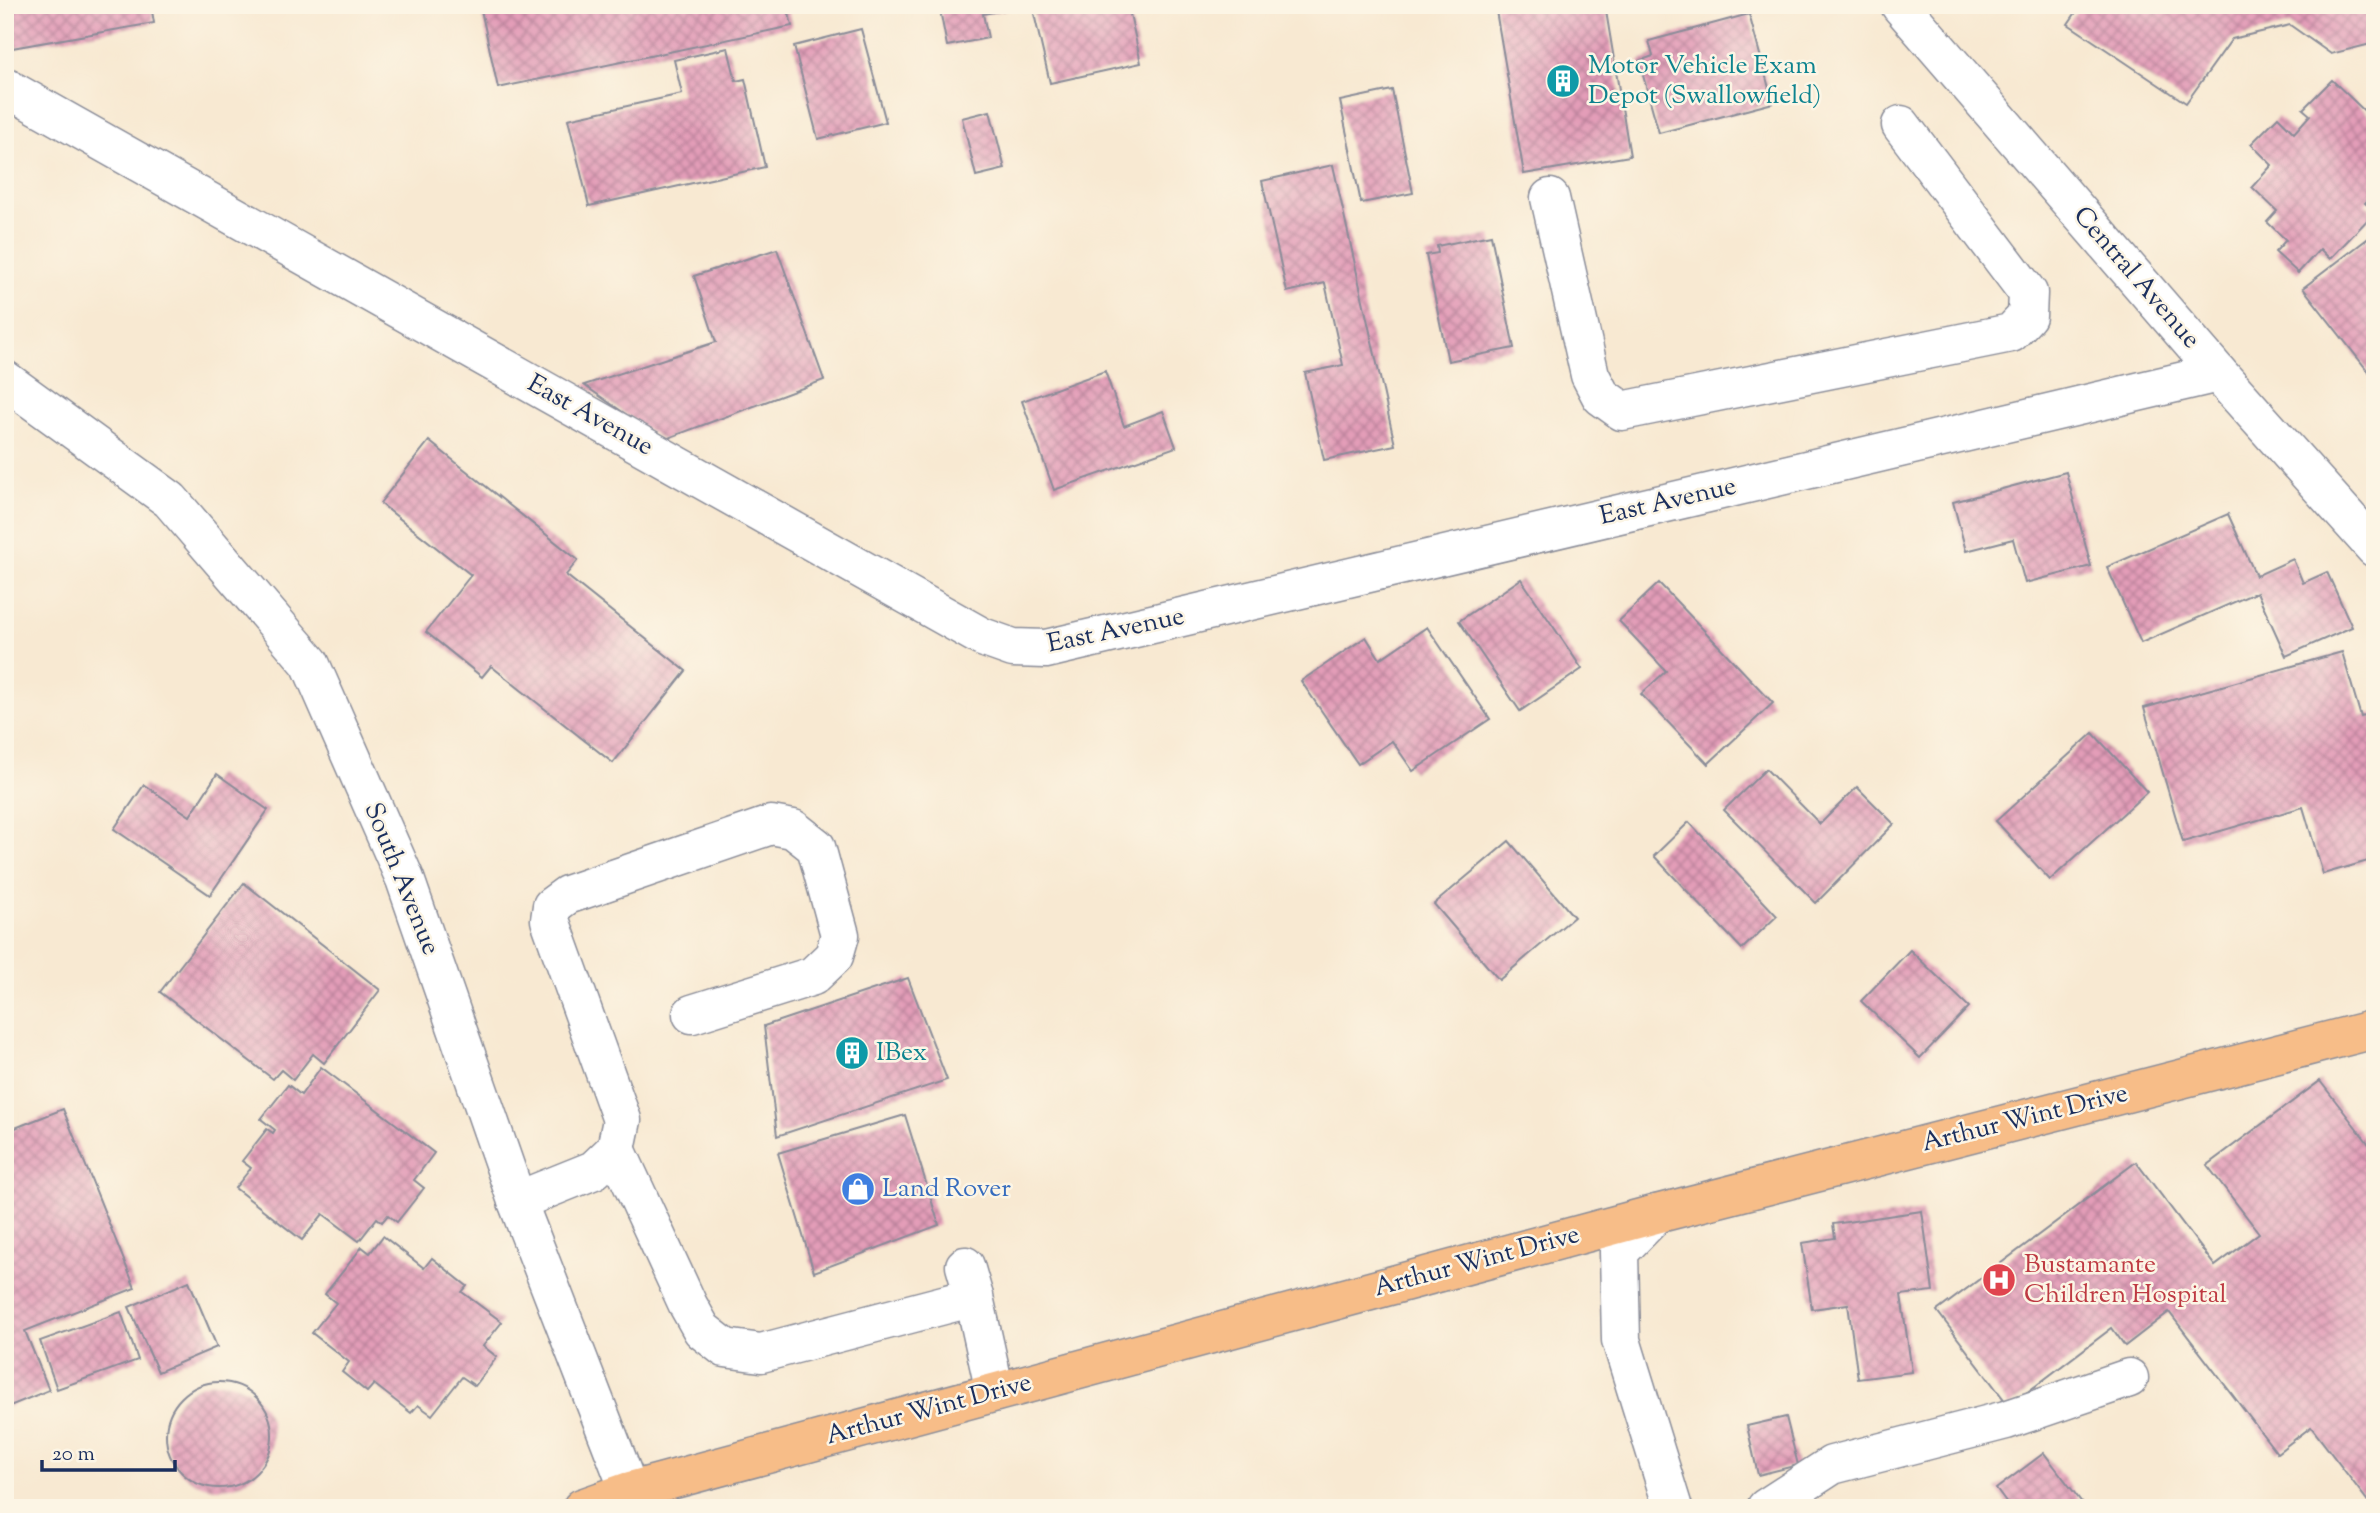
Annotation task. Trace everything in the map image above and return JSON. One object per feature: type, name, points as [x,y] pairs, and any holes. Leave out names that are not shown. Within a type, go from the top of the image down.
[{"type":"main road","name":"Arthur Wint Drive","points":[[582,1508],[633,1499],[995,1392],[1656,1214],[2375,1029]]},
{"type":"street","name":"Central Avenue","points":[[1900,5],[2218,373],[2375,548]]},
{"type":"street","name":"East Avenue","points":[[5,87],[982,637],[1013,648],[1046,649],[2218,373]]},
{"type":"street","points":[[1550,198],[1590,375],[1601,396],[1622,411],[2011,333],[2027,316],[2028,293],[1901,125]]},
{"type":"street","name":"South Avenue","points":[[5,380],[170,500],[310,663],[405,879],[517,1201],[633,1499]]},
{"type":"street","points":[[517,1201],[594,1170],[616,1149],[622,1120],[550,920],[552,906],[567,895],[771,825],[793,829],[816,847],[840,935],[834,956],[813,976],[692,1014]]},
{"type":"street","points":[[616,1149],[688,1305],[702,1330],[725,1348],[761,1353],[969,1281],[995,1392]]},
{"type":"street","points":[[1656,1214],[1619,1252],[1621,1339],[1673,1508]]},
{"type":"street","points":[[1766,1508],[1832,1465],[2006,1419],[2129,1378]]},
{"type":"building","points":[[5,5],[151,5],[154,23],[12,48]]},
{"type":"building","points":[[480,5],[787,5],[792,26],[498,88]]},
{"type":"building","points":[[939,5],[1021,7],[983,14],[988,38],[947,46]]},
{"type":"building","points":[[1032,5],[1128,5],[1141,63],[1050,83]]},
{"type":"building","name":"Motor Vehicle Exam Depot (Swallowfield)","points":[[1495,5],[1605,5],[1630,156],[1524,174]]},
{"type":"building","points":[[2081,5],[2375,5],[2375,43],[2331,54],[2290,25],[2232,39],[2186,103],[2068,24]]},
{"type":"building","points":[[1749,14],[1773,103],[1659,133],[1639,61],[1653,56],[1649,41]]},
{"type":"building","points":[[861,29],[886,122],[818,139],[794,46]]},
{"type":"building","points":[[728,48],[736,81],[745,79],[765,167],[589,206],[568,119],[682,94],[674,60]]},
{"type":"building","points":[[2332,80],[2375,121],[2375,193],[2365,203],[2375,212],[2330,259],[2320,249],[2298,273],[2275,252],[2286,240],[2267,222],[2277,211],[2252,187],[2272,165],[2251,144],[2278,117],[2294,133],[2310,115],[2303,109]]},
{"type":"building","points":[[1392,90],[1413,193],[1361,203],[1340,101]]},
{"type":"building","points":[[990,111],[1005,169],[976,176],[962,118]]},
{"type":"building","points":[[1333,165],[1395,445],[1324,460],[1305,373],[1343,365],[1325,283],[1287,292],[1262,181]]},
{"type":"building","points":[[2375,233],[2375,380],[2303,288]]},
{"type":"building","points":[[1491,235],[1514,348],[1448,361],[1426,255],[1438,253],[1437,246]]},
{"type":"building","points":[[777,249],[824,380],[663,440],[584,385],[716,342],[694,276]]},
{"type":"building","points":[[1105,371],[1124,426],[1163,411],[1176,447],[1054,490],[1022,401]]},
{"type":"building","points":[[429,441],[578,560],[566,575],[686,671],[613,763],[491,666],[482,677],[426,632],[471,575],[380,503]]},
{"type":"building","points":[[2066,472],[2091,566],[2025,583],[2013,539],[1966,551],[1953,502]]},
{"type":"building","points":[[2228,514],[2256,576],[2293,559],[2303,583],[2327,572],[2352,627],[2286,656],[2257,592],[2141,643],[2107,567]]},
{"type":"building","points":[[1521,579],[1582,669],[1520,711],[1459,621]]},
{"type":"building","points":[[1659,583],[1773,703],[1708,764],[1641,694],[1666,671],[1619,621]]},
{"type":"building","points":[[1427,627],[1490,719],[1413,771],[1392,741],[1358,764],[1301,681],[1366,637],[1380,659]]},
{"type":"building","points":[[2342,652],[2361,717],[2375,713],[2375,859],[2323,874],[2303,807],[2183,842],[2144,708]]},
{"type":"building","points":[[2093,733],[2147,792],[2050,880],[1996,821]]},
{"type":"building","points":[[1766,769],[1820,824],[1857,787],[1894,824],[1816,903],[1724,810]]},
{"type":"building","points":[[217,774],[268,810],[210,895],[114,829],[144,785],[190,816]]},
{"type":"building","points":[[1689,822],[1777,916],[1742,949],[1654,856]]},
{"type":"building","points":[[1509,841],[1574,917],[1499,980],[1434,904]]},
{"type":"building","points":[[244,883],[380,990],[324,1063],[313,1054],[293,1080],[281,1070],[273,1079],[160,992]]},
{"type":"building","points":[[1910,950],[1969,1007],[1920,1058],[1861,1001]]},
{"type":"building","name":"IBex","points":[[908,978],[947,1080],[777,1136],[764,1026]]},
{"type":"building","points":[[321,1067],[434,1153],[414,1180],[424,1188],[397,1222],[388,1215],[382,1222],[377,1218],[359,1241],[323,1214],[302,1240],[235,1188],[251,1168],[242,1161],[267,1129],[273,1133],[275,1130],[261,1119],[288,1085],[301,1095]]},
{"type":"building","points":[[2320,1081],[2375,1152],[2375,1508],[2311,1427],[2277,1453],[2169,1312],[2125,1346],[2112,1328],[2009,1406],[1937,1311],[2136,1162],[2215,1266],[2259,1233],[2207,1165]]},
{"type":"building","points":[[63,1109],[135,1288],[25,1331],[49,1390],[5,1408],[5,1132]]},
{"type":"building","name":"Land Rover","points":[[905,1115],[939,1225],[814,1272],[778,1153]]},
{"type":"building","points":[[1922,1211],[1933,1291],[1901,1295],[1912,1372],[1858,1379],[1848,1304],[1812,1309],[1802,1243],[1835,1238],[1833,1224]]},
{"type":"building","points":[[383,1236],[424,1268],[432,1258],[467,1286],[462,1292],[502,1322],[483,1346],[497,1357],[475,1386],[462,1377],[432,1415],[418,1405],[411,1413],[374,1384],[367,1392],[342,1372],[349,1362],[312,1333],[336,1303],[325,1294],[362,1247],[370,1253]]},
{"type":"building","points":[[189,1281],[217,1347],[158,1372],[129,1307]]},
{"type":"building","points":[[121,1312],[138,1360],[57,1389],[40,1341]]},
{"type":"building","points":[[219,1382],[239,1386],[256,1398],[268,1415],[272,1435],[268,1455],[256,1472],[239,1484],[219,1488],[199,1484],[182,1472],[170,1455],[166,1435],[170,1415],[182,1398],[199,1386]]},
{"type":"building","points":[[1786,1417],[1798,1465],[1758,1475],[1747,1426]]},
{"type":"building","points":[[2044,1453],[2086,1508],[2010,1508],[1996,1489]]},
{"type":"place","name":"Motor Vehicle Exam Depot (Swallowfield)","points":[[1563,81]]},
{"type":"place","name":"IBex","points":[[852,1053]]},
{"type":"place","name":"Land Rover","points":[[858,1189]]},
{"type":"place","name":"Bustamante Children Hospital","points":[[1999,1280]]}]
